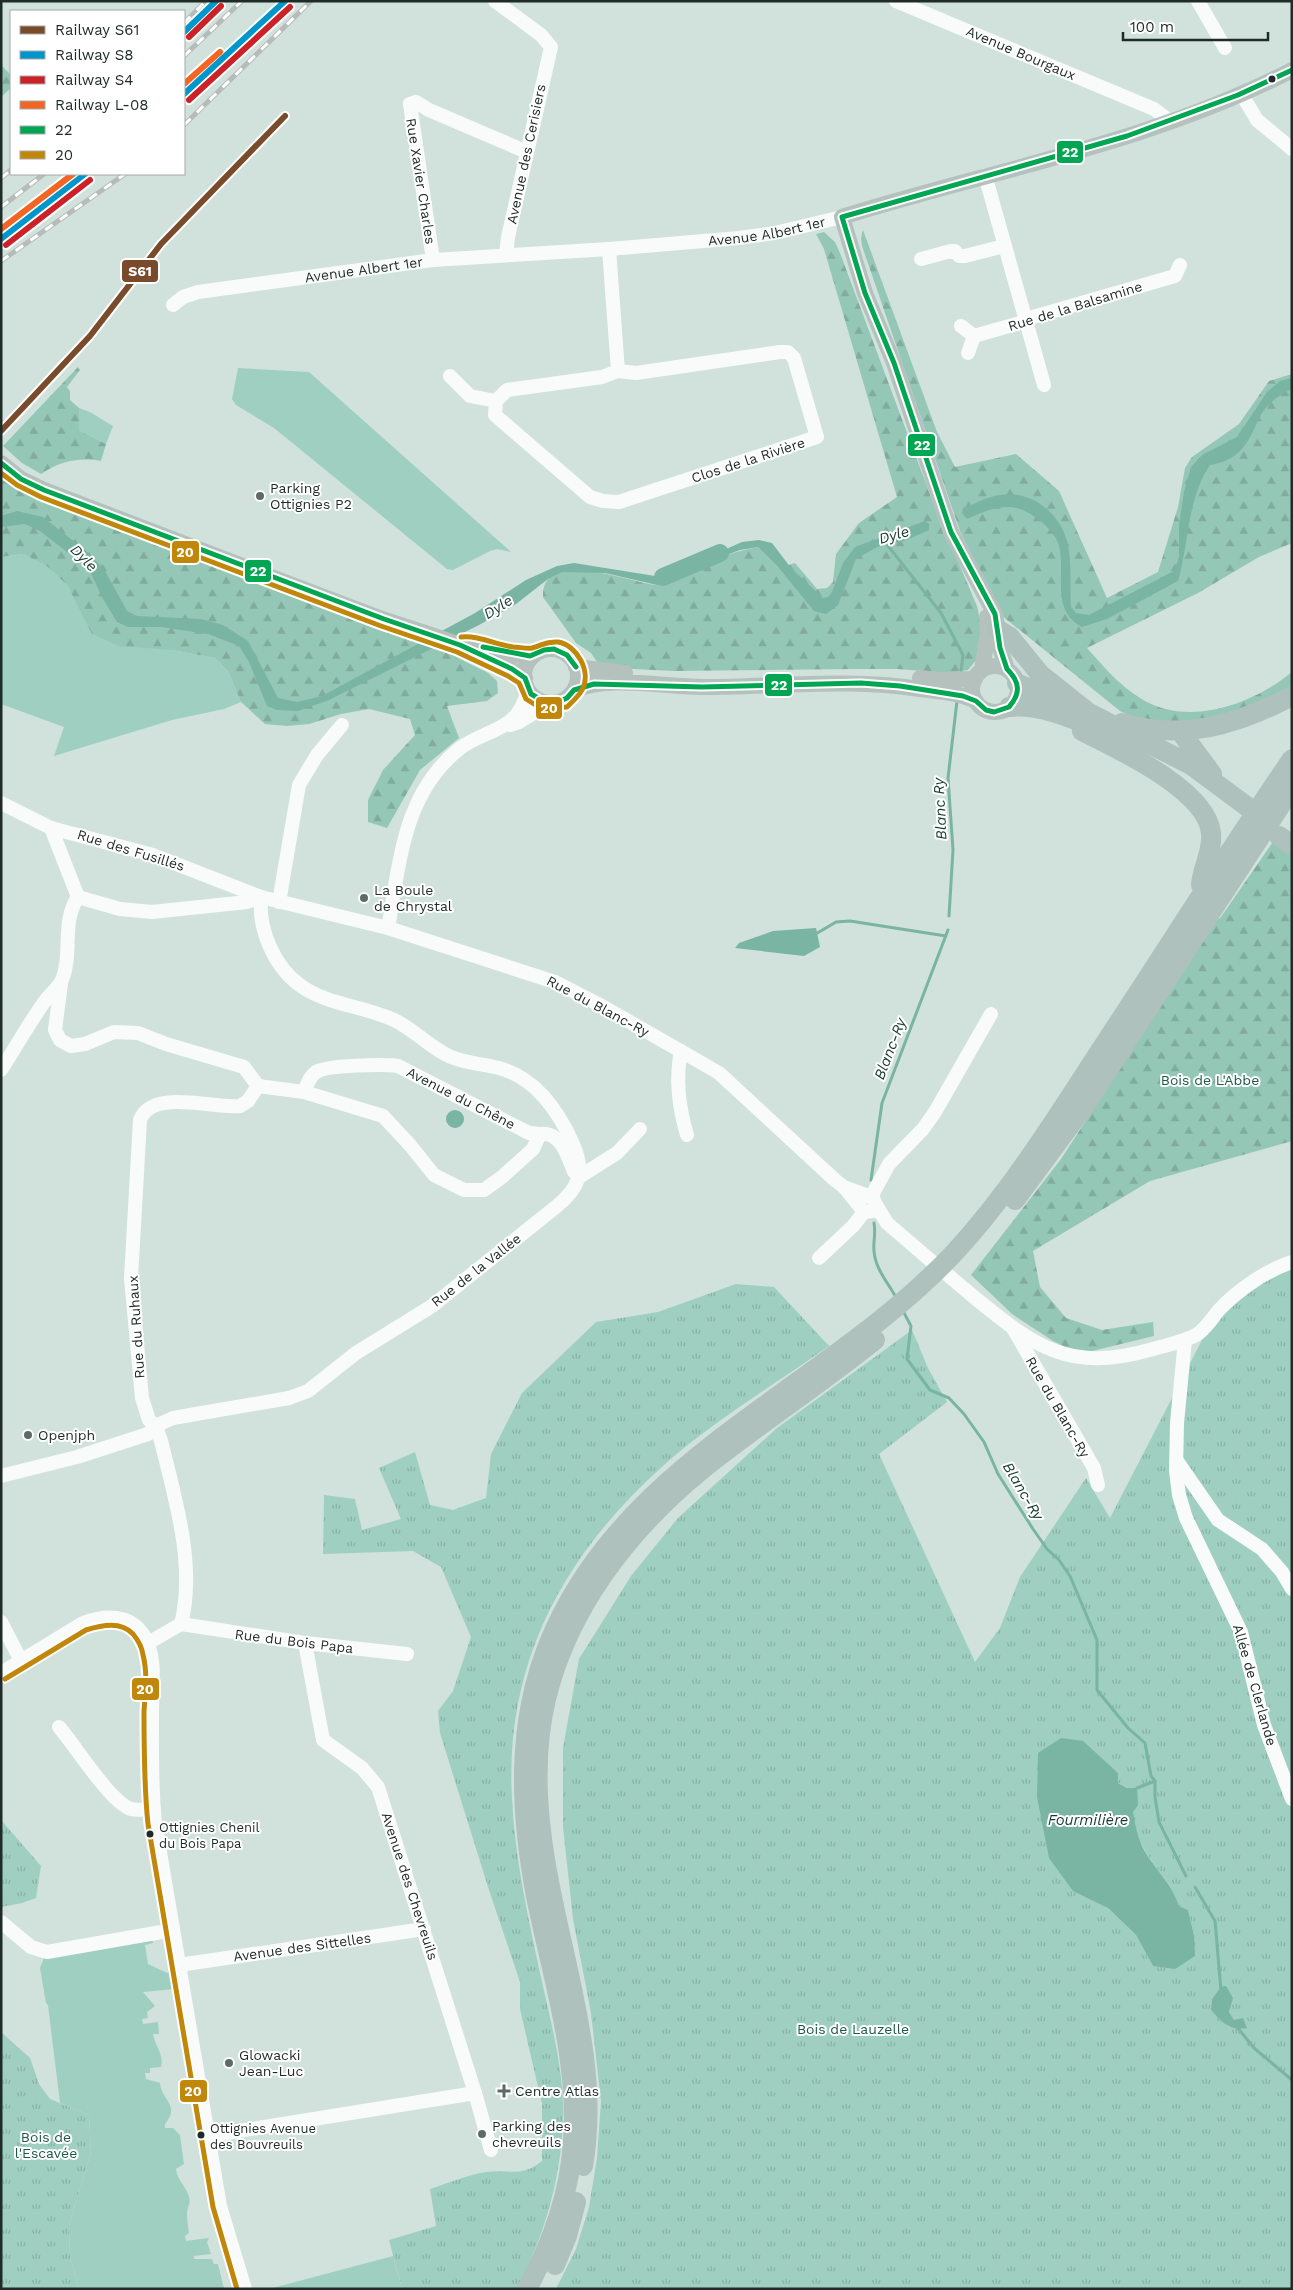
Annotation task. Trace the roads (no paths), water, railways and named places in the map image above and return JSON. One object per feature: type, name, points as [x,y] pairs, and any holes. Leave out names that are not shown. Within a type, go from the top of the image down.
[{"type":"highway","points":[[997,629],[1010,637],[1040,674],[1089,713],[1131,725],[1180,731],[1216,727],[1243,719],[1292,696]]},
{"type":"highway","points":[[1009,707],[1022,706],[1042,709],[1120,737],[1247,811],[1191,765],[1012,676]]},
{"type":"highway","points":[[1066,717],[1076,727],[1123,752],[1184,789],[1196,802],[1207,818],[1211,831],[1208,860],[1201,882],[1201,897]]},
{"type":"highway","points":[[1180,731],[1224,791]]},
{"type":"highway","points":[[987,1224],[1292,759]]},
{"type":"highway","points":[[527,2289],[552,2235],[565,2192],[573,2142],[573,2099],[570,2060],[562,2012],[536,1896],[527,1841],[522,1784],[525,1738],[537,1678],[559,1620],[582,1580],[620,1529],[653,1495],[688,1464],[852,1358],[932,1292],[987,1224],[1039,1169],[1085,1105],[1290,793]]},
{"type":"highway","points":[[543,2289],[567,2236],[579,2192],[587,2144],[588,2101],[578,2023],[550,1890],[542,1836],[537,1783],[540,1740],[546,1700],[562,1651],[574,1623],[608,1567],[631,1538],[670,1498],[772,1408]]},
{"type":"main road","name":"Avenue Albert 1er","points":[[842,217],[985,175],[1066,154],[1171,122],[1242,95],[1292,70]]},
{"type":"main road","points":[[1,463],[21,479],[44,490],[428,635],[460,645],[504,664],[527,684],[536,698],[550,703],[563,700],[574,690],[594,684],[702,687],[861,683],[938,691],[964,696],[976,700],[986,710],[994,712],[1009,707],[1015,700],[1018,692],[997,629],[995,614],[951,532],[894,363],[865,293],[842,217]]},
{"type":"main road","points":[[976,700],[972,686],[978,675],[988,631],[980,588]]},
{"type":"main road","points":[[460,645],[469,644],[508,654],[534,656]]},
{"type":"main road","points":[[527,684],[527,664],[534,656],[544,650],[556,649],[569,655],[576,666],[578,679],[574,690]]},
{"type":"main road","points":[[576,666],[612,673],[701,677],[862,673],[938,680],[978,675],[994,666],[1012,676]]},
{"type":"street","name":"Avenue des Cerisiers","points":[[495,1],[546,40],[551,47],[506,255]]},
{"type":"street","name":"Avenue Bourgaux","points":[[896,1],[1161,112],[1171,122]]},
{"type":"street","points":[[1198,1],[1225,48]]},
{"type":"street","points":[[1242,95],[1257,120],[1292,148]]},
{"type":"street","name":"Rue Xavier Charles","points":[[433,260],[410,109],[412,102],[416,102],[429,110],[527,152]]},
{"type":"street","points":[[1146,106],[1155,127]]},
{"type":"street","points":[[985,175],[1044,385]]},
{"type":"street","name":"Avenue Albert 1er","points":[[173,305],[182,297],[198,292],[433,260],[609,250],[739,238],[775,233],[842,217]]},
{"type":"street","points":[[921,259],[950,251],[955,251],[959,256],[965,256],[1004,246]]},
{"type":"street","points":[[609,250],[618,371]]},
{"type":"street","name":"Rue de la Balsamine","points":[[974,336],[1020,323],[1026,318],[1180,274]]},
{"type":"street","points":[[962,326],[974,336],[968,353]]},
{"type":"street","name":"Clos de la Rivière","points":[[788,352],[794,358],[817,437],[619,502],[603,501],[590,497],[495,415],[496,401],[507,390],[602,377],[618,371],[636,373],[788,352]]},
{"type":"street","points":[[450,376],[470,396],[496,401]]},
{"type":"street","points":[[388,928],[406,835],[413,810],[419,798],[432,776],[451,756],[467,743],[499,727],[518,714],[527,684]]},
{"type":"street","points":[[499,727],[519,722],[550,703]]},
{"type":"street","points":[[279,902],[299,785],[316,755],[342,725]]},
{"type":"street","name":"Rue des Fusillés","points":[[1,803],[52,828],[153,855],[261,897]]},
{"type":"street","points":[[52,828],[78,898],[69,914],[67,963],[61,983],[55,1030],[57,1037],[65,1044],[81,1046],[105,1034],[117,1031],[133,1032],[244,1067],[258,1086],[304,1092],[383,1116],[410,1144],[434,1175],[464,1190],[484,1190],[502,1177],[534,1149],[540,1134]]},
{"type":"street","points":[[261,897],[261,920],[271,948],[283,968],[295,981],[320,996],[400,1023],[452,1057],[504,1070],[530,1084],[549,1101],[564,1124],[577,1155],[578,1179]]},
{"type":"street","name":"Rue du Blanc-Ry","points":[[78,898],[120,909],[152,912],[247,902],[261,897],[388,928],[556,982],[602,1006],[724,1077],[844,1187],[867,1204],[1014,1330],[1046,1348],[1088,1358],[1117,1358],[1185,1340],[1198,1334],[1219,1310],[1245,1288],[1270,1272],[1292,1262]]},
{"type":"street","points":[[1,1070],[46,999],[61,983]]},
{"type":"street","points":[[819,1258],[853,1226],[889,1164],[923,1129],[935,1112],[991,1014]]},
{"type":"street","points":[[681,1051],[678,1092],[687,1136]]},
{"type":"street","name":"Avenue du Chêne","points":[[304,1092],[310,1077],[322,1069],[384,1064],[398,1066],[530,1133],[545,1133],[557,1139],[578,1179]]},
{"type":"street","name":"Rue du Ruhaux","points":[[156,1426],[149,1420],[141,1389],[130,1288],[139,1125],[144,1111],[151,1105],[160,1102],[240,1106],[248,1101],[258,1086]]},
{"type":"street","points":[[578,1179],[617,1153],[640,1130]]},
{"type":"street","name":"Rue de la Vallée","points":[[1,1476],[96,1451],[148,1434],[156,1426],[180,1416],[289,1398],[308,1391],[356,1352],[439,1300],[570,1195],[578,1179]]},
{"type":"street","name":"Rue du Blanc-Ry","points":[[1014,1330],[1094,1468],[1098,1485]]},
{"type":"street","name":"Allée de Clerlande","points":[[1185,1340],[1177,1423],[1176,1475],[1181,1505],[1242,1632],[1264,1725],[1292,1799]]},
{"type":"street","points":[[148,1643],[181,1624],[186,1598],[186,1559],[166,1461],[156,1426]]},
{"type":"street","points":[[1177,1461],[1218,1520],[1262,1549],[1282,1572],[1292,1589]]},
{"type":"street","points":[[1,1673],[83,1623],[97,1618],[112,1616],[133,1624],[148,1643],[152,1673],[154,1809],[208,2136],[225,2227],[245,2289]]},
{"type":"street","points":[[1,1622],[18,1655]]},
{"type":"street","name":"Rue du Bois Papa","points":[[181,1624],[305,1643],[407,1654]]},
{"type":"street","name":"Avenue des Chevreuils","points":[[305,1643],[323,1740],[362,1768],[378,1787],[424,1929],[491,2150]]},
{"type":"street","points":[[59,1727],[102,1783],[120,1802],[131,1809],[154,1809]]},
{"type":"street","points":[[1,1922],[31,1947],[47,1952],[174,1930]]},
{"type":"street","name":"Avenue des Sittelles","points":[[179,1964],[424,1929]]},
{"type":"street","points":[[208,2136],[475,2093]]},
{"type":"water","points":[[1292,378],[1292,389],[1270,403],[1264,410],[1243,448],[1233,457],[1210,465],[1202,478],[1193,507],[1178,581],[1107,619],[1082,627],[1072,620],[1066,611],[1061,591],[1061,557],[1059,546],[1053,533],[1040,521],[1025,511],[1011,507],[983,512],[967,519],[962,513],[963,508],[986,498],[1000,495],[1022,496],[1042,505],[1058,521],[1069,548],[1071,607],[1076,613],[1089,615],[1174,571],[1179,557],[1179,525],[1184,492],[1191,467],[1202,455],[1237,437],[1267,392],[1280,381]]},
{"type":"water","name":"Dyle","points":[[17,511],[43,517],[86,551],[104,569],[127,611],[137,616],[201,619],[223,625],[248,641],[278,698],[297,702],[322,696],[475,613],[526,580],[557,566],[574,563],[655,576],[672,573],[742,542],[759,540],[772,543],[791,568],[823,598],[828,597],[832,592],[843,563],[855,547],[925,521],[929,524],[929,530],[904,541],[879,546],[856,559],[838,605],[826,614],[814,611],[779,568],[758,547],[740,550],[712,560],[671,582],[657,585],[605,573],[562,572],[548,579],[516,604],[479,625],[329,700],[298,711],[277,710],[267,706],[249,662],[239,646],[208,634],[161,627],[128,627],[117,622],[102,597],[89,569],[40,531],[25,524],[1,527],[1,516]]},
{"type":"water","points":[[816,928],[820,947],[804,956],[735,948],[739,943],[773,931]]},
{"type":"water","points":[[451,1110],[459,1110],[464,1115],[462,1126],[451,1128],[446,1123],[446,1115]]},
{"type":"water","name":"Fourmilière","points":[[1061,1738],[1083,1741],[1118,1773],[1118,1783],[1127,1788],[1137,1788],[1138,1805],[1133,1812],[1140,1841],[1148,1857],[1173,1891],[1179,1906],[1188,1910],[1194,1935],[1195,1956],[1175,1969],[1153,1966],[1136,1935],[1108,1908],[1073,1891],[1049,1858],[1037,1797],[1038,1753]]},
{"type":"water","points":[[1226,1986],[1233,1998],[1229,2012],[1234,2020],[1243,2018],[1247,2028],[1241,2029],[1226,2025],[1211,2010],[1212,1999],[1221,1987]]},
{"type":"waterway","name":"Blanc Ry","points":[[885,542],[941,613],[963,655],[961,671]]},
{"type":"waterway","name":"Dyle","points":[[663,577],[720,553]]},
{"type":"waterway","name":"Blanc Ry","points":[[949,916],[953,850],[948,778],[957,701]]},
{"type":"waterway","points":[[814,935],[836,922],[850,921],[946,936]]},
{"type":"waterway","name":"Blanc-Ry","points":[[871,1180],[882,1103],[948,930]]},
{"type":"waterway","name":"Blanc-Ry","points":[[874,1223],[875,1258],[897,1299]]},
{"type":"waterway","name":"Blanc-Ry","points":[[903,1311],[911,1326],[907,1359],[930,1390],[949,1398],[964,1414],[984,1442],[998,1474],[1033,1529],[1070,1576],[1097,1640],[1097,1690],[1128,1728],[1145,1743],[1151,1776],[1155,1781],[1155,1797],[1159,1822],[1186,1876]]},
{"type":"waterway","points":[[1137,1788],[1155,1781]]},
{"type":"waterway","points":[[1195,1887],[1215,1921],[1221,1991]]},
{"type":"waterway","points":[[1237,2027],[1254,2048],[1292,2080]]},
{"type":"railway","points":[[185,22],[206,1]]},
{"type":"railway","points":[[185,55],[242,1]]},
{"type":"railway","points":[[185,124],[311,1]]},
{"type":"railway","points":[[1,178],[10,171]]},
{"type":"railway","points":[[1,207],[43,175]]},
{"type":"railway","points":[[1,261],[124,175]]},
{"type":"rail line","name":"S8","points":[[185,31],[216,1]]},
{"type":"rail line","name":"S8","points":[[185,93],[285,1]]},
{"type":"rail line","name":"S4","points":[[189,37],[221,6]]},
{"type":"rail line","name":"S4","points":[[189,100],[290,7]]},
{"type":"rail line","name":"L-08","points":[[185,83],[220,52]]},
{"type":"rail line","name":"S61","points":[[1,431],[90,336],[161,244],[285,116]]},
{"type":"rail line","name":"L-08","points":[[1,229],[72,175]]},
{"type":"rail line","name":"S8","points":[[1,239],[84,175]]},
{"type":"rail line","name":"S4","points":[[6,245],[90,180]]},
{"type":"place","name":"Parking Ottignies P2","points":[[260,496]]},
{"type":"place","name":"La Boule de Chrystal","points":[[364,898]]},
{"type":"place","name":"Openjph","points":[[28,1435]]},
{"type":"place","name":"Ottignies Chenil du Bois Papa","points":[[150,1834]]},
{"type":"place","name":"Glowacki Jean-Luc","points":[[229,2063]]},
{"type":"place","name":"Centre Atlas","points":[[504,2091]]},
{"type":"place","name":"Parking des chevreuils","points":[[482,2134]]},
{"type":"place","name":"Ottignies Avenue des Bouvreuils","points":[[201,2135]]},
{"type":"park label","name":"Bois de L'Abbe","points":[[1210,1080]]},
{"type":"park label","name":"Bois de Lauzelle","points":[[853,2029]]},
{"type":"park label","name":"Bois de l'Escavée","points":[[46,2146]]}]
